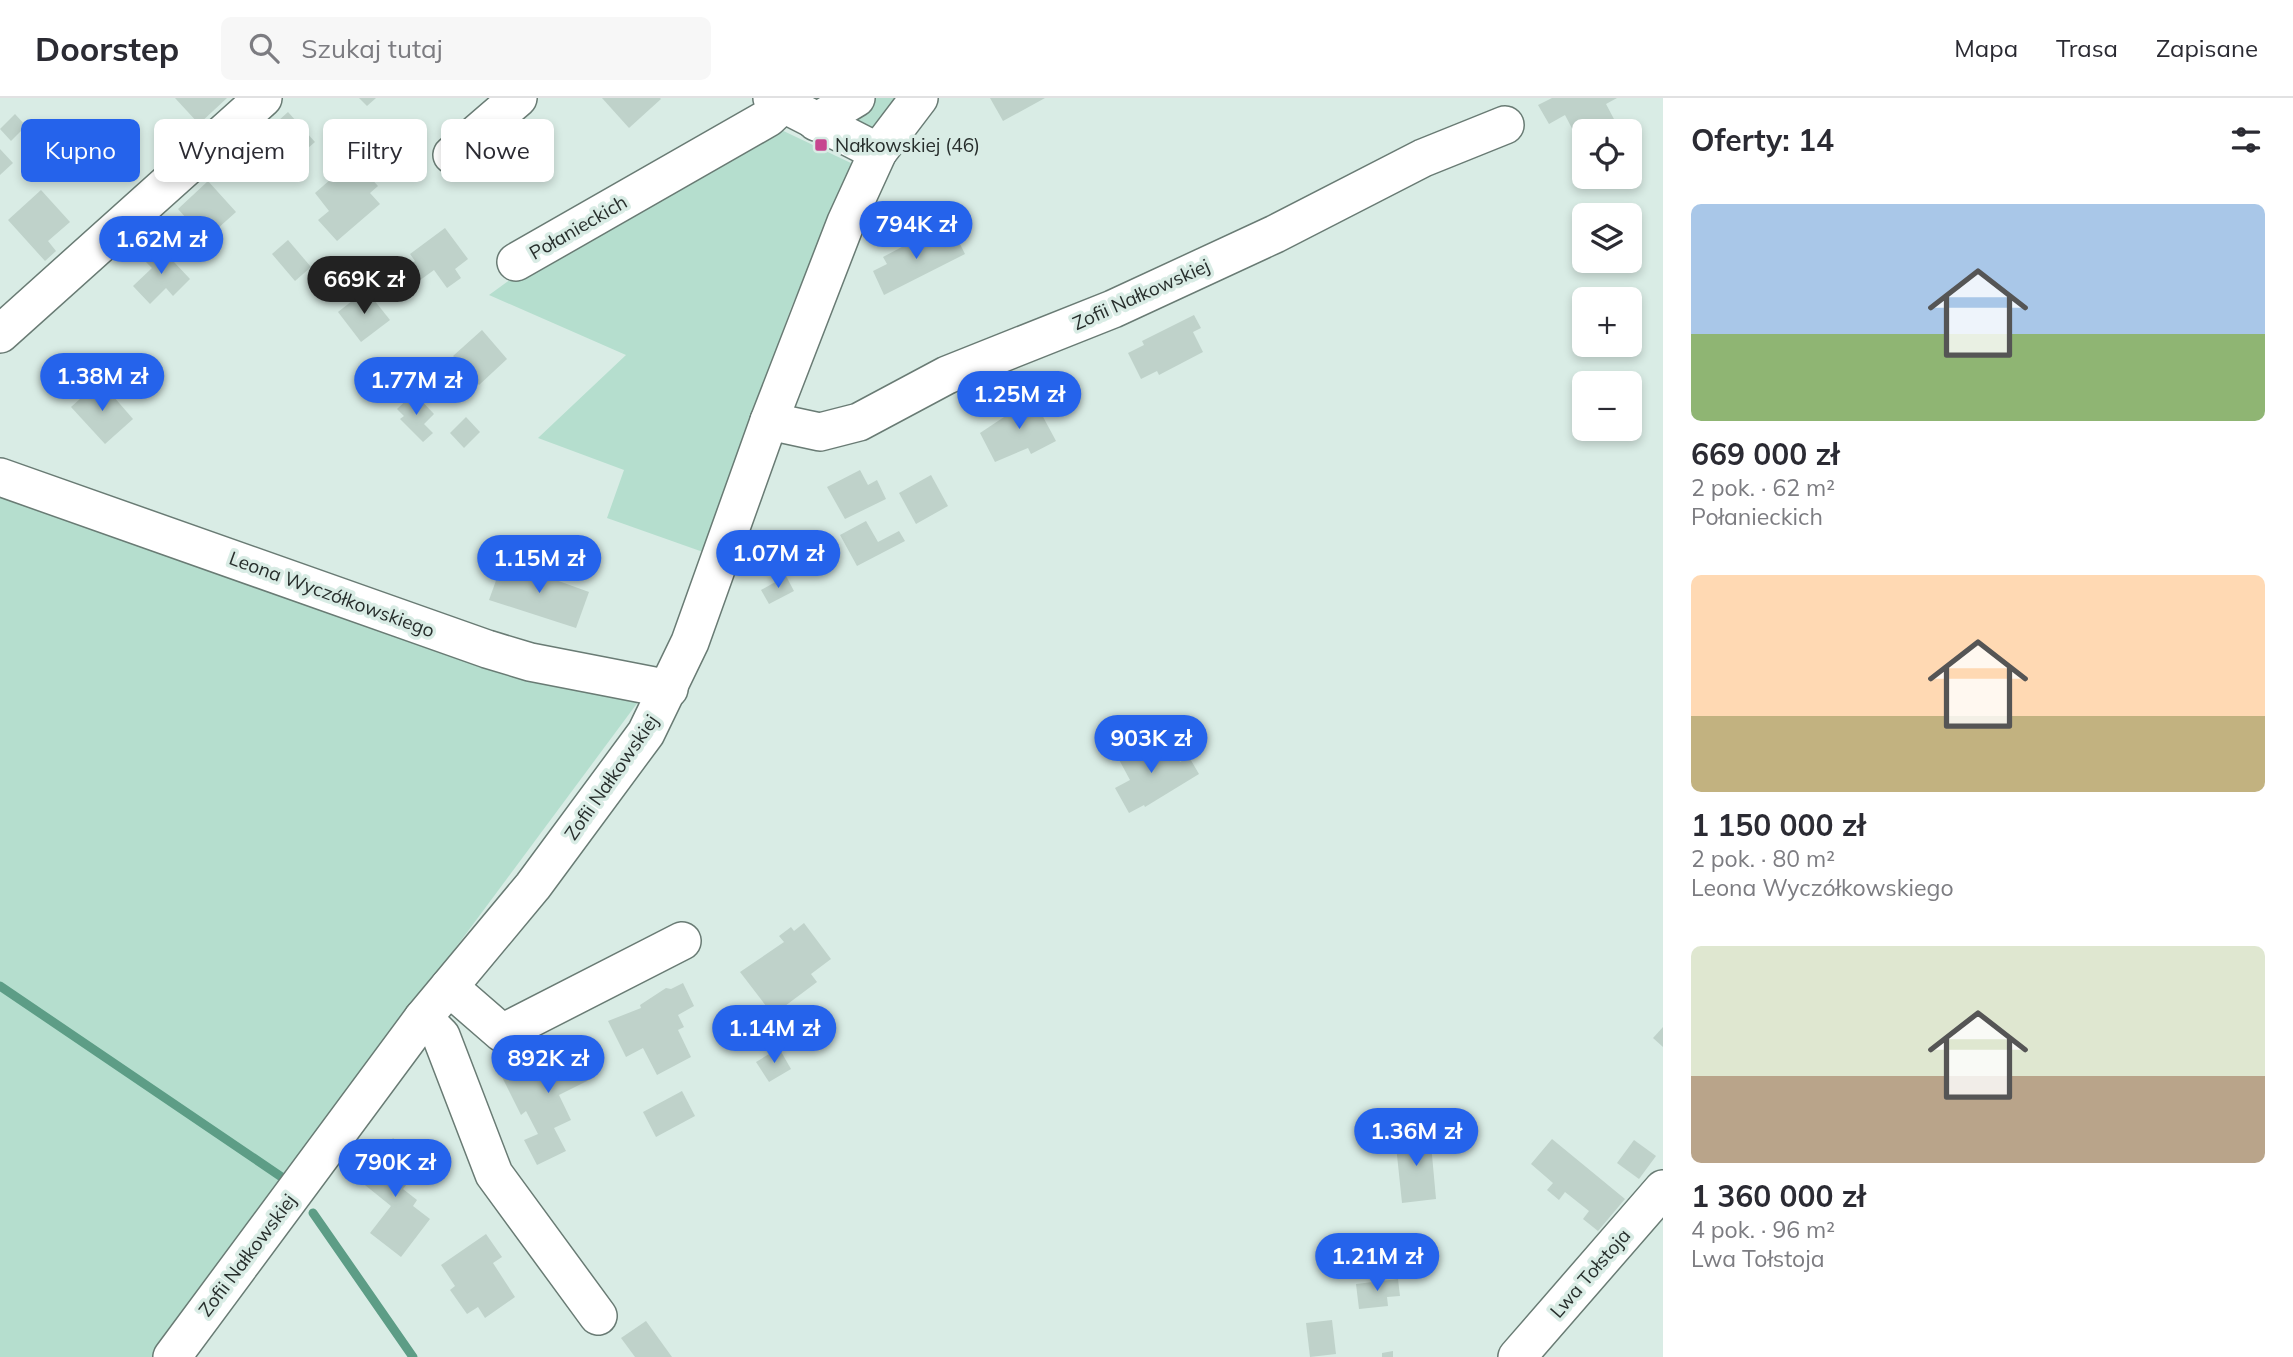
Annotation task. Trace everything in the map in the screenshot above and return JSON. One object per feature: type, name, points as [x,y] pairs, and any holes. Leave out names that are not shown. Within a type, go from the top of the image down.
[{"type":"street","points":[[0,334],[263,98]]},
{"type":"street","points":[[494,119],[518,98]]},
{"type":"street","points":[[816,122],[856,98]]},
{"type":"street","name":"Zofii Nałkowskiej","points":[[172,1357],[423,1018],[533,886],[646,733],[669,689],[718,571],[769,421],[846,222],[878,152],[919,98]]},
{"type":"street","name":"Połanieckich","points":[[516,262],[768,118],[777,101],[878,152]]},
{"type":"street","name":"Zofii Nałkowskiej","points":[[769,421],[820,432],[859,422],[947,374],[1113,309],[1275,234],[1423,158],[1506,125]]},
{"type":"street","name":"Leona Wyczółkowskiego","points":[[0,477],[487,649],[530,662],[669,689]]},
{"type":"street","points":[[449,987],[502,1033],[682,941]]},
{"type":"street","points":[[423,1018],[441,1036],[494,1174],[598,1316]]},
{"type":"street","name":"Lwa Tołstoja","points":[[1517,1357],[1663,1189]]},
{"type":"green space","points":[[870,98],[902,98],[875,131],[858,125],[853,115]]},
{"type":"green space","points":[[773,126],[853,164],[791,308],[703,552],[607,518],[624,470],[538,438],[626,355],[489,295],[533,263]]},
{"type":"green space","points":[[0,493],[641,698],[152,1357],[0,1357]]},
{"type":"building","points":[[175,98],[227,98],[204,119],[194,119]]},
{"type":"building","points":[[359,98],[376,98],[367,106]]},
{"type":"building","points":[[602,98],[660,98],[661,99],[629,128]]},
{"type":"building","points":[[990,98],[1045,98],[1003,121]]},
{"type":"building","points":[[1552,98],[1617,98],[1606,104],[1614,119],[1572,119],[1572,128],[1565,115],[1549,124],[1538,105]]},
{"type":"building","points":[[288,112],[294,119],[280,119]]},
{"type":"building","points":[[15,114],[21,121],[21,131],[11,141],[0,129]]},
{"type":"building","points":[[309,135],[315,142],[309,147]]},
{"type":"building","points":[[0,149],[13,163],[0,175]]},
{"type":"building","points":[[209,182],[236,212],[217,229],[223,235],[214,243],[208,237],[205,239],[178,209]]},
{"type":"building","points":[[328,182],[374,182],[378,186],[370,193],[380,204],[337,241],[318,220],[329,211],[315,193]]},
{"type":"building","points":[[41,190],[70,222],[48,241],[56,251],[45,261],[8,220]]},
{"type":"building","points":[[445,228],[468,259],[455,269],[461,278],[447,288],[434,270],[412,286],[402,271],[415,261],[410,254]]},
{"type":"building","points":[[930,232],[937,245],[956,236],[965,254],[884,295],[873,271],[887,264],[883,257]]},
{"type":"building","points":[[288,240],[311,267],[295,281],[272,254]]},
{"type":"building","points":[[158,245],[190,279],[173,296],[166,288],[150,304],[133,286],[152,268],[143,259]]},
{"type":"building","points":[[366,290],[390,320],[361,342],[338,312]]},
{"type":"building","points":[[1194,315],[1201,328],[1193,332],[1203,352],[1159,375],[1157,371],[1141,379],[1128,353],[1144,345],[1142,341]]},
{"type":"building","points":[[482,330],[507,359],[479,385],[473,378],[466,384],[457,374],[464,368],[453,356]]},
{"type":"building","points":[[100,381],[133,419],[105,444],[71,407]]},
{"type":"building","points":[[414,393],[434,414],[424,424],[433,433],[423,442],[400,419],[404,416],[397,409]]},
{"type":"building","points":[[1032,395],[1040,402],[1041,413],[1056,441],[1031,454],[1028,448],[995,462],[980,433],[1010,413],[1007,408]]},
{"type":"building","points":[[466,417],[480,432],[464,448],[450,433]]},
{"type":"building","points":[[860,470],[868,485],[877,480],[886,499],[845,519],[827,487]]},
{"type":"building","points":[[931,475],[948,506],[916,524],[899,493]]},
{"type":"building","points":[[866,521],[878,542],[899,531],[905,541],[857,566],[840,535]]},
{"type":"building","points":[[503,561],[589,592],[576,628],[489,600]]},
{"type":"building","points":[[786,576],[794,591],[769,604],[761,590]]},
{"type":"building","points":[[1144,739],[1154,757],[1172,746],[1180,762],[1189,757],[1199,774],[1145,807],[1144,805],[1129,813],[1115,788],[1130,780],[1116,754]]},
{"type":"building","points":[[804,923],[831,959],[811,974],[817,982],[773,1015],[740,972],[784,942],[779,936],[791,927],[794,931]]},
{"type":"building","points":[[683,983],[694,1006],[678,1015],[684,1027],[678,1030],[691,1057],[657,1075],[643,1048],[626,1057],[608,1021],[641,1008],[640,1005],[666,988],[671,989]]},
{"type":"building","points":[[1663,1027],[1663,1047],[1653,1038]]},
{"type":"building","points":[[577,1040],[595,1077],[559,1095],[571,1120],[554,1128],[566,1151],[537,1165],[524,1140],[538,1134],[526,1111],[521,1115],[502,1077]]},
{"type":"building","points":[[779,1048],[791,1069],[769,1082],[756,1062]]},
{"type":"building","points":[[682,1091],[695,1116],[656,1137],[643,1112]]},
{"type":"building","points":[[1430,1133],[1436,1199],[1402,1203],[1395,1136]]},
{"type":"building","points":[[393,1138],[406,1149],[402,1154],[420,1167],[403,1189],[417,1200],[413,1206],[430,1219],[401,1257],[370,1233],[391,1206],[360,1181]]},
{"type":"building","points":[[1552,1139],[1625,1199],[1598,1231],[1583,1219],[1589,1211],[1565,1192],[1559,1200],[1547,1190],[1553,1183],[1531,1164]]},
{"type":"building","points":[[1634,1140],[1656,1156],[1639,1179],[1617,1163]]},
{"type":"building","points":[[486,1234],[502,1257],[493,1263],[515,1297],[485,1318],[478,1307],[467,1314],[450,1290],[455,1286],[441,1265]]},
{"type":"building","points":[[1398,1279],[1400,1296],[1387,1297],[1388,1306],[1359,1309],[1356,1284]]},
{"type":"building","points":[[1332,1320],[1336,1354],[1310,1357],[1306,1323]]},
{"type":"building","points":[[646,1321],[672,1357],[635,1357],[621,1338]]},
{"type":"building","points":[[1393,1351],[1393,1357],[1382,1357],[1382,1353]]},
{"type":"waterway","points":[[0,986],[286,1180]]},
{"type":"waterway","points":[[313,1213],[413,1357]]},
{"type":"place","name":"Nałkowskiej (46)","points":[[821,145]]}]
